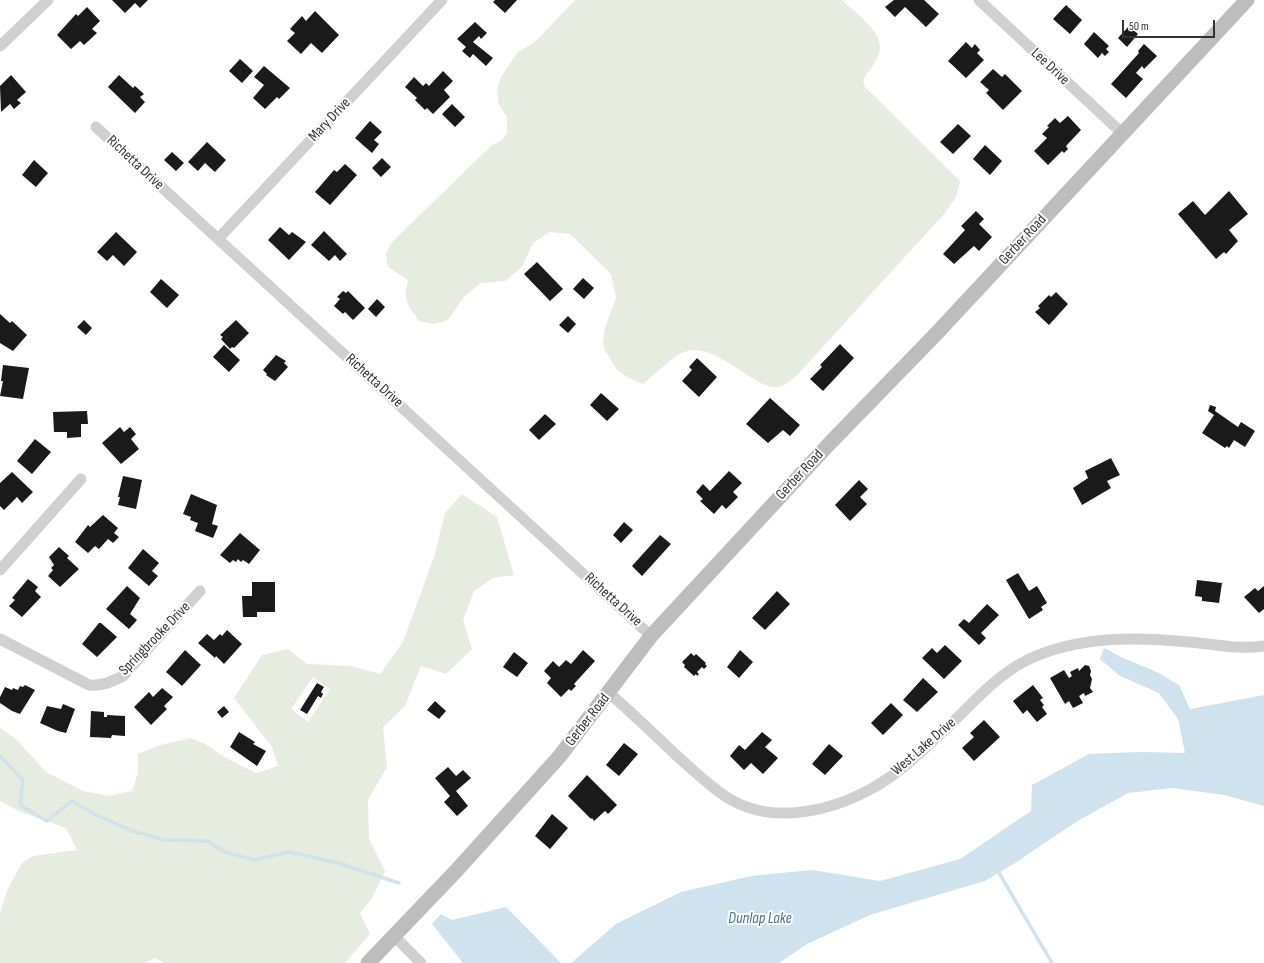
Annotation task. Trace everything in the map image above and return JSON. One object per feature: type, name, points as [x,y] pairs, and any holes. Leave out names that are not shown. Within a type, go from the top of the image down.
[{"type":"street","points":[[0,46],[48,0]]},
{"type":"street","name":"Mary Drive","points":[[218,239],[442,0]]},
{"type":"street","name":"Lee Drive","points":[[979,0],[1122,134]]},
{"type":"street","name":"Gerber Road","points":[[368,963],[457,870],[559,757],[651,636],[829,444],[936,334],[1247,0]]},
{"type":"street","name":"Richetta Drive","points":[[96,127],[651,636]]},
{"type":"street","points":[[0,570],[81,479]]},
{"type":"street","name":"Springbrooke Drive","points":[[0,639],[84,683],[99,686],[108,684],[123,676],[200,591]]},
{"type":"street","name":"West Lake Drive","points":[[609,693],[701,778],[725,796],[736,802],[759,810],[788,813],[824,808],[848,800],[875,787],[910,762],[990,686],[1018,666],[1034,657],[1055,649],[1080,643],[1106,640],[1148,640],[1241,647],[1264,646]]},
{"type":"street","points":[[394,936],[421,963]]},
{"type":"shaded area","points":[[575,0],[842,0],[874,31],[880,45],[876,60],[863,80],[865,87],[960,181],[957,195],[945,213],[799,373],[784,385],[779,387],[770,386],[759,382],[722,359],[709,353],[696,350],[680,354],[643,384],[629,378],[617,370],[605,350],[603,343],[605,328],[616,298],[611,274],[570,234],[550,232],[533,243],[522,267],[505,281],[481,283],[464,297],[448,320],[434,324],[419,321],[409,306],[406,298],[408,280],[388,267],[386,253],[393,241],[492,145],[502,140],[507,133],[507,117],[499,105],[497,90],[501,77],[517,53],[536,41]]},
{"type":"shaded area","points":[[462,494],[497,517],[514,575],[493,578],[474,591],[463,620],[472,649],[446,674],[421,666],[405,706],[383,727],[387,767],[368,800],[369,839],[385,871],[371,900],[360,913],[370,934],[345,963],[164,963],[155,958],[145,963],[0,963],[0,914],[7,890],[22,863],[33,856],[77,850],[66,828],[21,812],[0,801],[0,728],[16,739],[46,772],[83,791],[109,796],[132,791],[138,773],[138,754],[157,746],[190,738],[205,744],[228,759],[256,773],[278,766],[272,747],[234,698],[262,655],[288,649],[307,664],[351,666],[380,674],[403,642],[434,557],[445,513]],"holes":[[[313,677],[330,689],[308,722],[291,709]]]},
{"type":"water","name":"Dunlap Lake","points":[[1104,648],[1123,658],[1157,672],[1179,685],[1190,709],[1264,695],[1264,806],[1224,795],[1172,788],[1128,793],[1076,822],[1012,865],[985,881],[870,915],[807,944],[779,963],[571,963],[616,924],[681,892],[751,876],[812,870],[880,881],[960,859],[1031,811],[1032,785],[1089,754],[1139,752],[1185,753],[1178,719],[1159,693],[1120,676],[1100,659]]},
{"type":"water","points":[[506,907],[561,963],[463,963],[432,924],[441,914],[452,920]]},
{"type":"building","points":[[112,0],[148,0],[140,8],[135,3],[125,13]]},
{"type":"building","points":[[495,0],[517,0],[505,13],[493,2]]},
{"type":"building","points":[[894,0],[924,0],[939,14],[926,27],[905,7],[895,17],[885,7]]},
{"type":"building","points":[[1066,5],[1082,20],[1070,34],[1053,19]]},
{"type":"building","points":[[87,7],[100,21],[92,29],[97,33],[84,45],[80,41],[71,49],[57,35],[76,14],[78,16]]},
{"type":"building","points":[[315,11],[339,35],[322,53],[311,43],[301,54],[287,41],[295,33],[290,29],[302,16],[306,21]]},
{"type":"building","points":[[475,22],[487,33],[481,39],[479,36],[473,42],[493,58],[486,66],[473,54],[470,58],[462,51],[466,47],[457,39]]},
{"type":"building","points":[[1129,26],[1138,34],[1127,47],[1118,38]]},
{"type":"building","points":[[1094,32],[1109,46],[1106,49],[1109,52],[1105,56],[1102,53],[1098,58],[1084,44]]},
{"type":"building","points":[[966,42],[972,48],[975,44],[980,50],[977,53],[984,60],[966,78],[948,61]]},
{"type":"building","points":[[1144,44],[1157,56],[1144,69],[1142,66],[1136,73],[1143,79],[1126,98],[1111,84],[1139,53],[1138,51]]},
{"type":"building","points":[[240,59],[253,71],[242,83],[229,71]]},
{"type":"building","points":[[264,66],[290,88],[279,99],[277,97],[265,109],[253,98],[264,85],[254,77]]},
{"type":"building","points":[[993,69],[1002,77],[1005,74],[1022,91],[1003,110],[986,93],[989,90],[980,82]]},
{"type":"building","points":[[443,71],[453,81],[444,90],[450,97],[433,114],[427,108],[425,110],[415,100],[417,98],[405,87],[414,77],[423,86],[426,83],[429,86]]},
{"type":"building","points":[[11,75],[26,92],[17,100],[21,103],[14,109],[10,104],[1,112],[0,86]]},
{"type":"building","points":[[119,75],[133,88],[135,86],[144,94],[140,97],[145,102],[135,113],[108,87]]},
{"type":"building","points":[[452,104],[465,117],[455,127],[442,114]]},
{"type":"building","points":[[1068,116],[1081,130],[1066,146],[1068,149],[1064,153],[1062,151],[1048,165],[1034,151],[1047,138],[1042,134],[1049,127],[1047,126],[1055,118],[1060,123]]},
{"type":"building","points":[[370,121],[382,132],[374,140],[379,144],[372,153],[355,138]]},
{"type":"building","points":[[958,124],[971,136],[953,154],[940,142]]},
{"type":"building","points":[[207,142],[226,160],[215,172],[205,163],[198,171],[188,162]]},
{"type":"building","points":[[985,145],[1002,161],[990,175],[973,159]]},
{"type":"building","points":[[172,152],[184,163],[176,171],[164,160]]},
{"type":"building","points":[[382,158],[391,167],[381,177],[372,168]]},
{"type":"building","points":[[34,160],[48,173],[36,187],[22,175]]},
{"type":"building","points":[[345,164],[357,175],[330,205],[315,192],[334,170],[337,172]]},
{"type":"building","points":[[1229,191],[1248,214],[1229,230],[1238,241],[1226,254],[1224,252],[1216,259],[1178,214],[1193,201],[1205,215]]},
{"type":"building","points":[[976,211],[984,219],[979,224],[992,237],[979,251],[974,246],[954,264],[943,254],[965,230],[961,226]]},
{"type":"building","points":[[280,227],[289,235],[292,232],[306,242],[289,260],[268,240]]},
{"type":"building","points":[[324,231],[347,254],[340,261],[335,255],[329,261],[311,245]]},
{"type":"building","points":[[116,232],[137,252],[124,266],[113,255],[107,261],[97,252]]},
{"type":"building","points":[[537,262],[563,289],[550,301],[524,274]]},
{"type":"building","points":[[583,278],[594,288],[584,299],[573,289]]},
{"type":"building","points":[[161,279],[179,295],[167,308],[150,292]]},
{"type":"building","points":[[343,291],[346,293],[348,291],[365,308],[353,320],[345,312],[343,314],[334,306],[340,299],[337,297]]},
{"type":"building","points":[[1056,292],[1068,304],[1049,325],[1035,312],[1040,308],[1038,306],[1049,295],[1051,297]]},
{"type":"building","points":[[377,299],[385,307],[376,317],[368,309]]},
{"type":"building","points":[[0,314],[10,323],[12,321],[27,335],[13,351],[0,343]]},
{"type":"building","points":[[568,316],[576,324],[568,333],[559,325]]},
{"type":"building","points":[[84,320],[92,328],[86,335],[77,327]]},
{"type":"building","points":[[236,320],[249,333],[234,348],[232,347],[230,349],[221,339],[223,337],[220,335]]},
{"type":"building","points":[[840,344],[854,358],[823,391],[810,379],[822,367],[820,365]]},
{"type":"building","points":[[224,345],[240,360],[229,372],[213,357]]},
{"type":"building","points":[[276,355],[286,361],[284,363],[288,367],[275,381],[266,375],[267,374],[263,370]]},
{"type":"building","points":[[697,358],[717,377],[699,397],[682,381],[692,370],[689,367]]},
{"type":"building","points":[[3,365],[29,368],[23,399],[0,396],[3,381],[1,381]]},
{"type":"building","points":[[601,393],[619,409],[607,421],[590,405]]},
{"type":"building","points":[[770,398],[800,425],[790,436],[783,430],[768,443],[746,424]]},
{"type":"building","points":[[1210,405],[1216,407],[1215,411],[1238,427],[1241,422],[1255,431],[1245,447],[1234,440],[1229,448],[1227,446],[1225,448],[1202,433],[1214,415],[1208,411]]},
{"type":"building","points":[[87,411],[88,424],[81,424],[81,437],[67,438],[67,432],[54,432],[53,412]]},
{"type":"building","points":[[545,414],[556,424],[539,440],[529,430]]},
{"type":"building","points":[[120,427],[124,432],[130,427],[136,434],[131,439],[139,449],[121,464],[102,443]]},
{"type":"building","points":[[35,439],[51,452],[32,474],[17,461]]},
{"type":"building","points":[[1111,458],[1120,475],[1107,481],[1111,488],[1082,505],[1073,488],[1088,478],[1085,471]]},
{"type":"building","points":[[729,471],[742,483],[733,492],[738,497],[726,509],[722,505],[714,514],[700,501],[703,499],[696,492],[703,484],[710,491]]},
{"type":"building","points":[[12,472],[33,492],[22,503],[17,497],[4,510],[0,506],[0,483]]},
{"type":"building","points":[[123,476],[142,480],[136,509],[118,505],[120,497],[118,497]]},
{"type":"building","points":[[859,480],[868,489],[860,497],[867,504],[850,521],[835,505]]},
{"type":"building","points":[[191,494],[217,505],[212,524],[218,526],[213,538],[195,531],[198,523],[190,520],[191,517],[183,514]]},
{"type":"building","points":[[103,515],[118,528],[114,533],[119,537],[113,543],[108,539],[99,549],[95,546],[88,553],[75,542],[88,525],[90,527]]},
{"type":"building","points":[[624,522],[633,530],[621,543],[613,535]]},
{"type":"building","points":[[240,533],[260,550],[249,564],[243,560],[241,562],[238,559],[236,562],[233,560],[230,563],[220,555]]},
{"type":"building","points":[[660,535],[671,544],[642,576],[632,566]]},
{"type":"building","points":[[59,547],[69,556],[67,558],[79,569],[60,587],[48,576],[53,570],[51,568],[54,565],[49,557]]},
{"type":"building","points":[[143,549],[159,563],[152,571],[158,576],[149,586],[128,568]]},
{"type":"building","points":[[1018,573],[1029,591],[1037,586],[1047,603],[1041,607],[1043,610],[1029,619],[1006,580]]},
{"type":"building","points":[[28,579],[38,587],[35,591],[41,597],[22,617],[9,606],[15,600],[12,598]]},
{"type":"building","points":[[1197,580],[1222,583],[1219,603],[1202,601],[1202,597],[1195,596]]},
{"type":"building","points":[[252,582],[275,582],[275,612],[257,612],[257,617],[243,617],[242,596],[252,596]]},
{"type":"building","points":[[127,586],[140,598],[130,614],[137,620],[129,629],[106,609]]},
{"type":"building","points":[[1264,586],[1264,609],[1259,613],[1244,597],[1255,588],[1258,591]]},
{"type":"building","points":[[777,591],[790,604],[765,630],[752,618]]},
{"type":"building","points":[[987,604],[999,615],[981,633],[986,638],[979,645],[958,625],[964,619],[969,623]]},
{"type":"building","points":[[99,623],[101,623],[117,637],[97,657],[82,644]]},
{"type":"building","points":[[227,630],[242,644],[224,664],[198,643],[207,634],[214,640],[220,634],[222,636]]},
{"type":"building","points":[[945,645],[962,661],[944,679],[922,658],[932,648],[937,653]]},
{"type":"building","points":[[185,650],[201,665],[182,686],[166,672]]},
{"type":"building","points":[[583,650],[595,661],[574,684],[576,686],[571,691],[569,689],[561,697],[547,683],[551,678],[544,671],[553,661],[559,667],[566,660],[571,664]]},
{"type":"building","points":[[740,650],[753,662],[739,678],[727,667]]},
{"type":"building","points":[[514,652],[528,663],[517,677],[503,667]]},
{"type":"building","points":[[691,653],[694,656],[696,654],[706,663],[705,664],[707,666],[704,669],[702,667],[697,672],[699,674],[697,676],[696,674],[694,676],[684,667],[685,665],[682,662]]},
{"type":"building","points":[[1085,665],[1089,666],[1091,671],[1090,675],[1092,679],[1090,688],[1093,692],[1085,696],[1084,693],[1079,696],[1083,703],[1073,708],[1069,701],[1065,704],[1050,678],[1064,670],[1069,678],[1072,676],[1070,672],[1078,668],[1079,671]]},
{"type":"building","points":[[923,678],[938,692],[917,712],[903,700]]},
{"type":"building","points":[[317,683],[324,687],[321,692],[323,694],[321,698],[318,696],[307,714],[300,710]]},
{"type":"building","points":[[25,685],[35,690],[20,714],[12,711],[0,703],[0,697],[5,687],[12,690],[13,688],[18,690],[20,686],[23,687]]},
{"type":"building","points":[[1033,685],[1043,698],[1040,700],[1044,705],[1042,707],[1047,714],[1037,722],[1027,710],[1023,714],[1013,701]]},
{"type":"building","points":[[162,688],[173,697],[164,706],[167,709],[151,725],[134,707],[149,692],[153,697]]},
{"type":"building","points":[[435,701],[446,711],[439,719],[427,710]]},
{"type":"building","points":[[891,703],[903,715],[883,735],[871,723]]},
{"type":"building","points":[[63,704],[75,709],[66,733],[40,723],[47,706],[61,709]]},
{"type":"building","points":[[224,706],[229,712],[222,718],[217,712]]},
{"type":"building","points":[[91,711],[104,712],[104,717],[107,717],[107,715],[125,716],[125,736],[112,735],[111,738],[90,737]]},
{"type":"building","points":[[984,720],[1000,737],[974,761],[962,748],[974,737],[970,733]]},
{"type":"building","points":[[239,732],[255,742],[253,744],[266,751],[257,766],[230,747]]},
{"type":"building","points":[[762,732],[772,740],[765,747],[778,758],[763,774],[751,763],[744,770],[730,756],[739,745],[745,750]]},
{"type":"building","points":[[624,743],[638,754],[619,776],[606,765]]},
{"type":"building","points":[[829,744],[843,756],[825,775],[812,764]]},
{"type":"building","points":[[448,767],[456,776],[463,770],[471,778],[456,791],[468,806],[457,816],[444,802],[450,796],[435,778]]},
{"type":"building","points":[[587,775],[617,805],[608,814],[605,811],[594,821],[568,796]]},
{"type":"building","points":[[552,814],[568,828],[550,849],[535,836]]},
{"type":"waterway","points":[[0,756],[23,780],[20,805],[47,821],[72,801],[96,815],[133,831],[164,840],[208,841],[225,852],[254,860],[289,852],[338,863],[399,883]]},
{"type":"waterway","points":[[999,873],[1052,963]]}]
